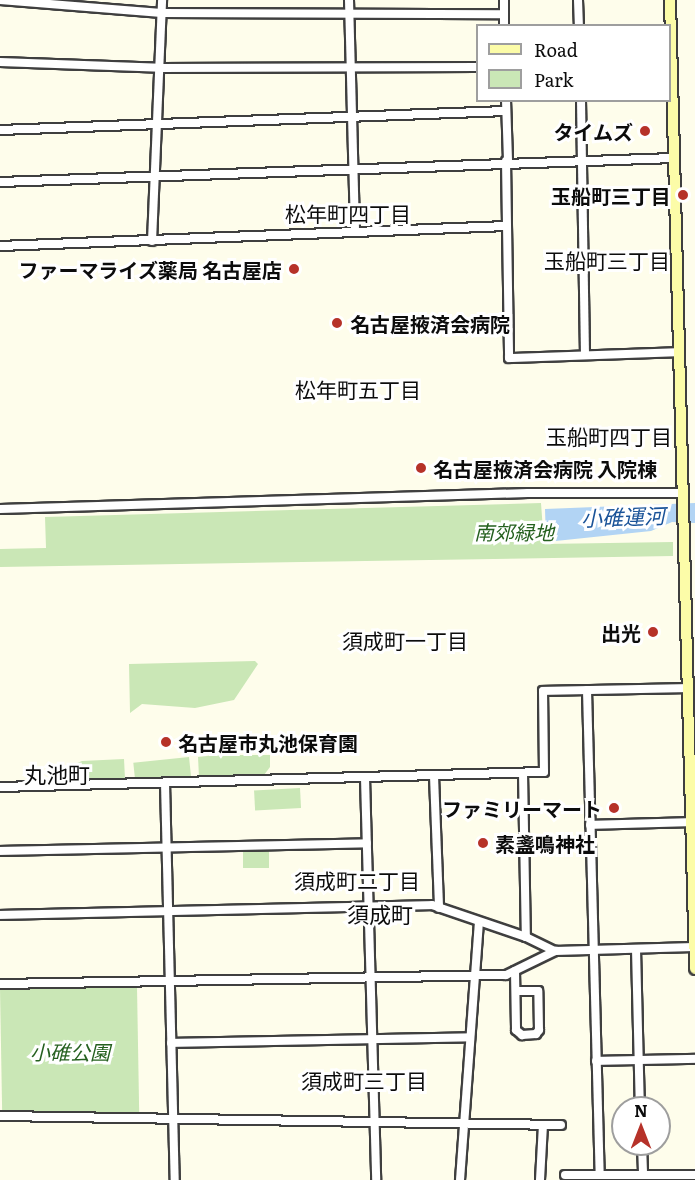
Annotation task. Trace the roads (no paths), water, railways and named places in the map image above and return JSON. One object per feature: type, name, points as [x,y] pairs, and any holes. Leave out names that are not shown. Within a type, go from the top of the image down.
[{"type":"street","points":[[0,0],[161,13],[349,16],[504,14]]},
{"type":"street","points":[[153,241],[162,0]]},
{"type":"street","points":[[349,0],[355,232]]},
{"type":"street","points":[[504,0],[504,24]]},
{"type":"street","points":[[578,0],[579,24]]},
{"type":"street","points":[[670,0],[671,24]]},
{"type":"street","points":[[671,40],[695,969]]},
{"type":"street","points":[[0,62],[160,68],[476,67]]},
{"type":"street","points":[[506,102],[509,358],[679,352]]},
{"type":"street","points":[[580,102],[585,355]]},
{"type":"street","points":[[0,130],[352,114],[506,111]]},
{"type":"street","points":[[0,182],[507,161],[674,158]]},
{"type":"street","points":[[0,246],[507,226]]},
{"type":"street","points":[[0,509],[528,493],[682,496]]},
{"type":"street","points":[[0,787],[544,772],[543,690],[687,688]]},
{"type":"street","points":[[586,690],[600,1175]]},
{"type":"street","points":[[523,773],[526,937]]},
{"type":"street","points":[[434,776],[439,908]]},
{"type":"street","points":[[365,778],[374,1039],[376,1180]]},
{"type":"street","points":[[165,783],[175,1180]]},
{"type":"street","points":[[591,825],[691,822]]},
{"type":"street","points":[[0,852],[367,843]]},
{"type":"street","points":[[0,915],[369,905],[439,908],[479,924],[526,937],[555,951]]},
{"type":"street","points":[[459,1180],[479,924]]},
{"type":"street","points":[[0,984],[371,975],[506,975],[555,951],[694,947]]},
{"type":"street","points":[[636,949],[640,1096]]},
{"type":"street","points":[[515,970],[516,1030],[522,1035],[536,1034],[539,1030],[538,991],[516,991]]},
{"type":"street","points":[[171,1043],[470,1037]]},
{"type":"street","points":[[596,1061],[695,1059]]},
{"type":"street","points":[[0,1116],[561,1125]]},
{"type":"street","points":[[540,1180],[543,1125]]},
{"type":"street","points":[[642,1156],[643,1175]]},
{"type":"street","points":[[566,1174],[695,1175]]},
{"type":"water","name":"小碓運河","points":[[695,503],[695,523],[672,522],[651,531],[546,542],[545,509]]},
{"type":"place","name":"タイムズ","points":[[645,131]]},
{"type":"place","name":"玉船町三丁目","points":[[683,195]]},
{"type":"place","name":"ファーマライズ薬局 名古屋店","points":[[294,269]]},
{"type":"place","name":"名古屋掖済会病院","points":[[337,323]]},
{"type":"place","name":"名古屋掖済会病院 入院棟","points":[[421,468]]},
{"type":"place","name":"出光","points":[[653,632]]},
{"type":"place","name":"名古屋市丸池保育園","points":[[166,742]]},
{"type":"place","name":"ファミリーマート","points":[[614,808]]},
{"type":"place","name":"素盞鳴神社","points":[[483,843]]},
{"type":"district","name":"松年町四丁目","points":[[348,213]]},
{"type":"district","name":"玉船町三丁目","points":[[607,260]]},
{"type":"district","name":"松年町五丁目","points":[[358,389]]},
{"type":"district","name":"玉船町四丁目","points":[[609,436]]},
{"type":"district","name":"須成町一丁目","points":[[405,640]]},
{"type":"district","name":"丸池町","points":[[57,774]]},
{"type":"district","name":"須成町二丁目","points":[[357,880]]},
{"type":"district","name":"須成町","points":[[380,914]]},
{"type":"district","name":"須成町三丁目","points":[[364,1080]]},
{"type":"park label","name":"南郊緑地","points":[[514,531]]},
{"type":"park label","name":"小碓公園","points":[[70,1051]]}]
